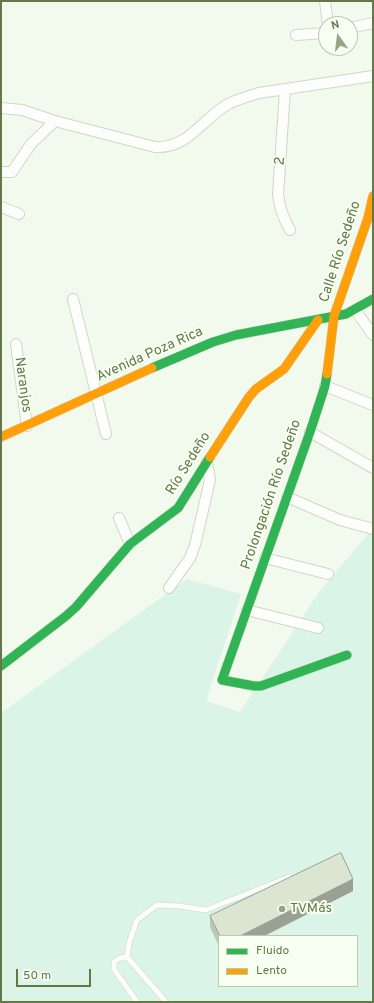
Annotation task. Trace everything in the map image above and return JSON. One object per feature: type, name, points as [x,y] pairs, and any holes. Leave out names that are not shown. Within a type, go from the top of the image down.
[{"type":"street","points":[[325,1],[327,16]]},
{"type":"street","points":[[358,26],[373,23]]},
{"type":"street","points":[[296,34],[318,33]]},
{"type":"street","points":[[1,108],[22,110],[56,121],[155,147],[164,148],[173,146],[180,142],[229,104],[245,97],[259,93],[373,76]]},
{"type":"street","name":"2","points":[[285,90],[278,195],[280,210],[290,230]]},
{"type":"street","points":[[1,172],[12,172],[30,144],[56,121]]},
{"type":"street","name":"Calle Río Sedeño","points":[[334,316],[368,218],[373,196]]},
{"type":"street","points":[[1,207],[19,214]]},
{"type":"street","points":[[73,299],[106,434]]},
{"type":"street","points":[[318,320],[355,310],[373,299]]},
{"type":"street","points":[[355,310],[373,334]]},
{"type":"street","name":"Prolongación Río Sedeño","points":[[334,316],[325,386],[222,680],[261,686],[347,655]]},
{"type":"street","name":"Avenida Poza Rica","points":[[1,437],[213,342],[236,335],[318,320]]},
{"type":"street","name":"Río Sedeño","points":[[1,666],[66,616],[76,607],[130,544],[178,508],[229,426],[249,397],[256,389],[284,369],[318,320]]},
{"type":"street","name":"Naranjos","points":[[16,344],[27,426]]},
{"type":"street","points":[[325,386],[373,405]]},
{"type":"street","points":[[310,432],[373,468]]},
{"type":"street","points":[[169,588],[190,558],[195,545],[210,480],[207,462]]},
{"type":"street","points":[[287,497],[340,520],[373,529]]},
{"type":"street","points":[[119,518],[130,544]]},
{"type":"street","points":[[265,558],[328,574]]},
{"type":"street","points":[[247,610],[318,628]]},
{"type":"lane","points":[[166,1002],[127,957],[129,943],[137,920],[157,905],[179,906],[206,910],[289,877]]},
{"type":"lane","points":[[127,957],[120,958],[114,962],[114,969],[137,1002]]},
{"type":"green space","points":[[373,528],[373,1002],[1,1002],[1,713],[187,579],[241,594],[206,701],[240,712],[319,592]]},
{"type":"building","name":"TVMás","points":[[341,853],[353,879],[242,935],[220,935],[210,916]]},
{"type":"traffic: fast","points":[[152,368],[213,342],[236,335],[346,314],[373,299]]},
{"type":"traffic: fast","points":[[327,374],[325,386],[310,432],[222,680],[261,686],[347,655]]},
{"type":"traffic: fast","points":[[1,666],[66,616],[76,607],[130,544],[178,508],[210,457]]},
{"type":"traffic: slow","points":[[327,374],[334,316],[368,218],[373,196]]},
{"type":"traffic: slow","points":[[210,457],[249,397],[256,389],[284,369],[318,320]]},
{"type":"traffic: slow","points":[[1,437],[152,368]]},
{"type":"place","name":"TVMás","points":[[282,909]]}]
